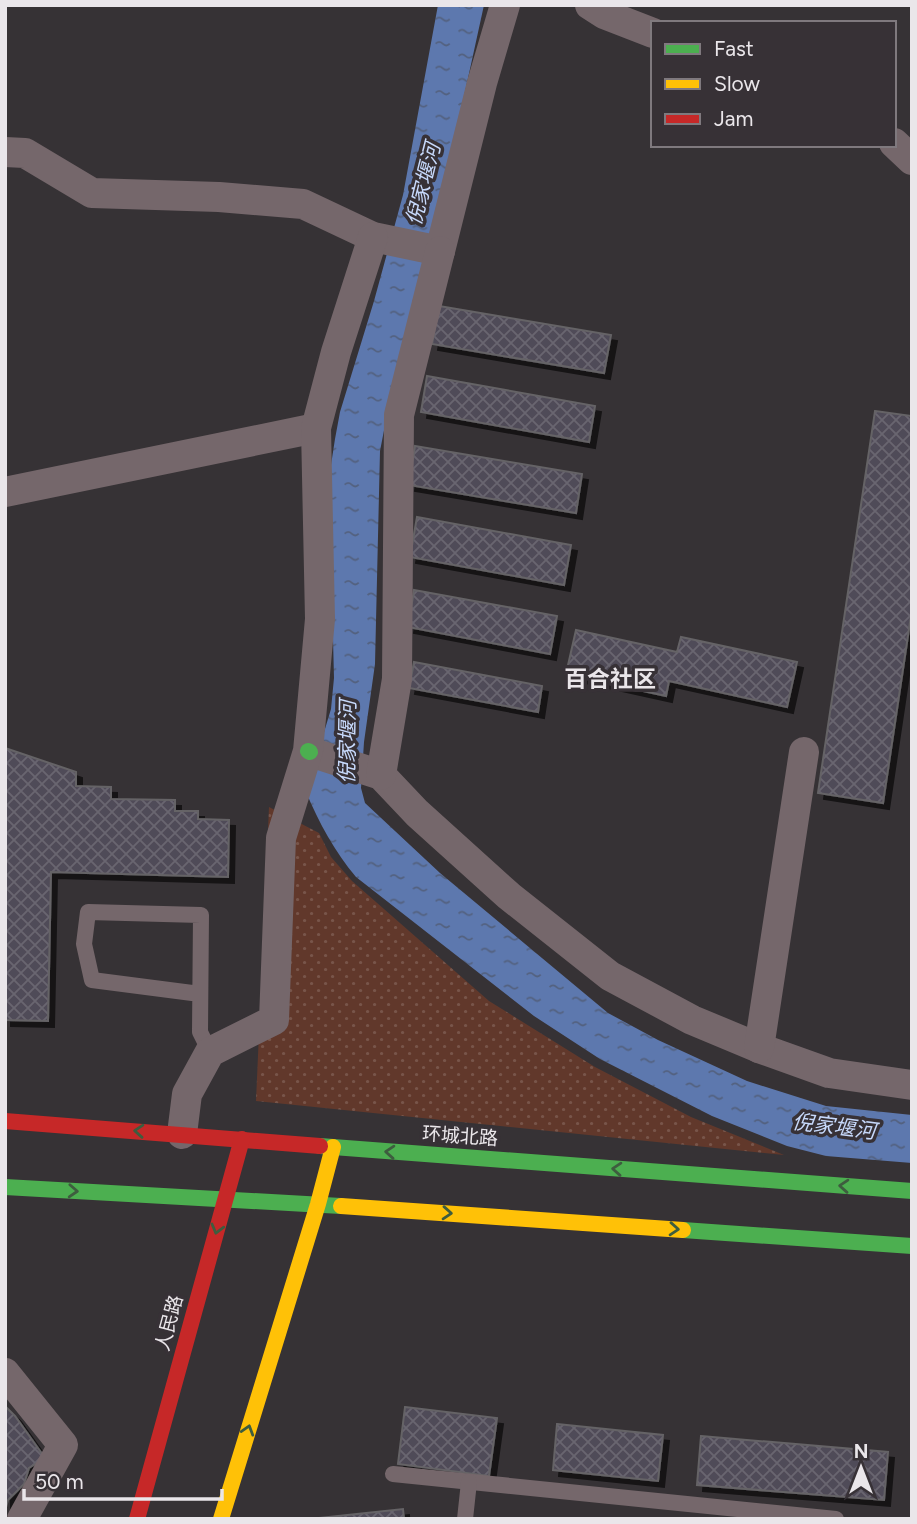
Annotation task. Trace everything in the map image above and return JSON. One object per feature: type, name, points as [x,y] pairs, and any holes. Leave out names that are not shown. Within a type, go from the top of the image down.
[{"type":"main road","name":"环城北路","points":[[5,1121],[912,1191]]},
{"type":"main road","name":"人民路","points":[[137,1519],[242,1139]]},
{"type":"main road","points":[[221,1519],[333,1147]]},
{"type":"main road","points":[[5,1187],[318,1204],[912,1246]]},
{"type":"street","points":[[380,774],[397,680],[399,415],[482,83],[505,5]]},
{"type":"street","points":[[590,5],[604,14],[651,32]]},
{"type":"street","points":[[896,146],[912,160]]},
{"type":"street","points":[[5,152],[25,153],[92,193],[219,197],[303,204],[373,237],[439,251]]},
{"type":"street","points":[[182,1134],[187,1094],[209,1052],[274,1020],[281,838],[309,751],[320,619],[316,428],[336,352],[373,237]]},
{"type":"street","points":[[5,492],[316,428]]},
{"type":"street","points":[[309,751],[380,774],[417,813],[509,896],[610,976],[692,1020],[759,1048],[829,1073],[912,1085]]},
{"type":"street","points":[[759,1048],[804,752]]},
{"type":"street","points":[[5,1373],[63,1445],[22,1519]]},
{"type":"lane","points":[[200,993],[92,980],[84,944],[88,912],[201,915],[200,1032],[209,1052]]},
{"type":"lane","points":[[393,1474],[836,1519]]},
{"type":"lane","points":[[465,1519],[470,1482]]},
{"type":"shaded area","points":[[269,807],[319,833],[331,857],[352,881],[489,1001],[595,1067],[691,1117],[784,1155],[256,1101]]},
{"type":"water","name":"倪家堰河","points":[[438,5],[484,5],[440,206],[392,389],[380,451],[375,664],[364,742],[361,788],[365,803],[440,873],[608,1013],[658,1040],[747,1081],[826,1106],[912,1115],[912,1163],[826,1156],[787,1146],[712,1116],[600,1059],[534,1016],[356,877],[328,837],[306,792],[331,709],[334,678],[329,478],[335,439],[340,412],[403,195]]},
{"type":"building","points":[[439,306],[611,335],[604,373],[432,344]]},
{"type":"building","points":[[427,376],[595,406],[589,442],[421,412]]},
{"type":"building","points":[[875,411],[912,416],[912,609],[883,803],[818,793]]},
{"type":"building","points":[[415,446],[582,474],[576,513],[409,485]]},
{"type":"building","points":[[417,517],[571,545],[564,585],[410,557]]},
{"type":"building","points":[[414,590],[557,616],[550,654],[408,627]]},
{"type":"building","points":[[576,630],[677,652],[681,637],[797,662],[787,707],[669,681],[666,696],[566,674]]},
{"type":"building","points":[[414,662],[542,686],[538,712],[409,688]]},
{"type":"building","points":[[5,748],[76,772],[76,786],[111,787],[111,799],[175,800],[175,811],[198,811],[198,819],[229,820],[228,877],[51,872],[48,1021],[5,1020]]},
{"type":"building","points":[[5,1406],[45,1458],[29,1468],[24,1484],[8,1500],[5,1511]]},
{"type":"building","points":[[405,1407],[497,1418],[489,1476],[398,1464]]},
{"type":"building","points":[[557,1424],[663,1435],[658,1481],[553,1470]]},
{"type":"building","points":[[701,1436],[888,1452],[884,1500],[697,1485]]},
{"type":"building","points":[[403,1509],[404,1519],[320,1519],[320,1518]]},
{"type":"traffic: fast","points":[[320,1146],[912,1191]]},
{"type":"traffic: fast","points":[[5,1187],[341,1206]]},
{"type":"traffic: fast","points":[[683,1230],[912,1246]]},
{"type":"traffic: slow","points":[[221,1519],[333,1147]]},
{"type":"traffic: slow","points":[[341,1206],[683,1230]]},
{"type":"traffic: jam","points":[[5,1121],[320,1146]]},
{"type":"traffic: jam","points":[[137,1519],[242,1139]]},
{"type":"district","name":"百合社区","points":[[610,679]]}]
